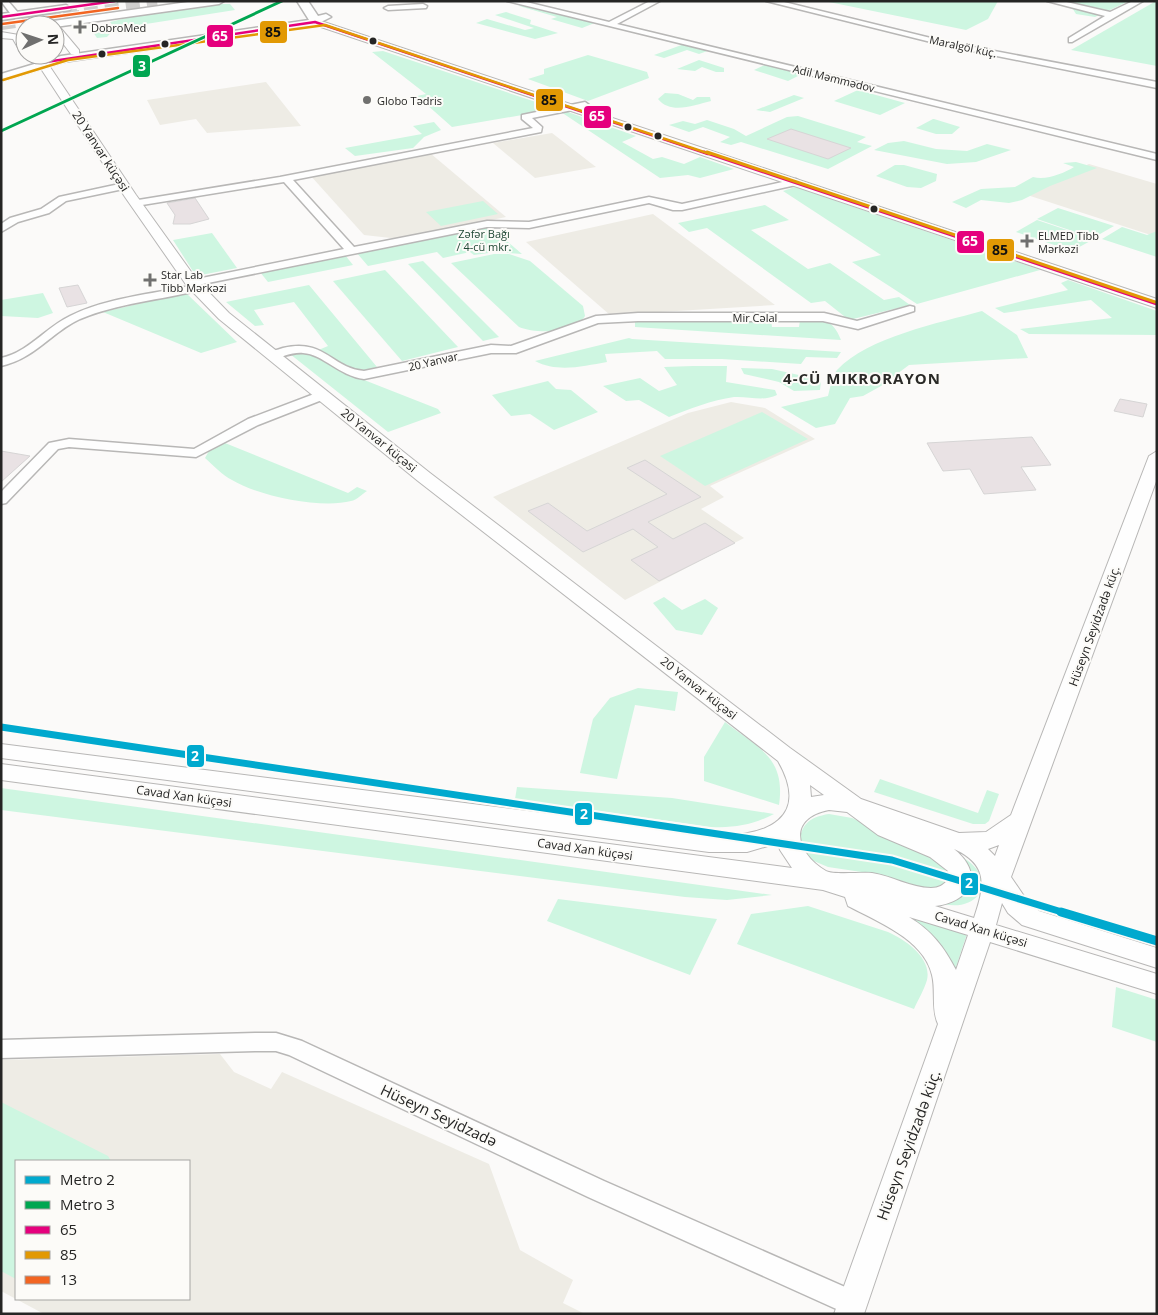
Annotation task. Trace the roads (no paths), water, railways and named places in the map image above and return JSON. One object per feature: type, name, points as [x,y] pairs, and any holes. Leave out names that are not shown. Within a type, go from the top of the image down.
[{"type":"main road","points":[[16,15],[117,1]]},
{"type":"main road","points":[[150,10],[170,6],[176,1]]},
{"type":"main road","points":[[65,23],[219,1]]},
{"type":"main road","points":[[302,1],[315,20]]},
{"type":"main road","points":[[65,54],[326,17],[311,1]]},
{"type":"main road","points":[[1,17],[15,15]]},
{"type":"main road","points":[[65,58],[300,22]]},
{"type":"main road","points":[[1,34],[15,31]]},
{"type":"main road","points":[[1,73],[25,65]]},
{"type":"main road","points":[[1,78],[27,65]]},
{"type":"main road","points":[[34,65],[52,78]]},
{"type":"street","points":[[4,1],[16,15]]},
{"type":"street","points":[[388,8],[397,1]]},
{"type":"street","name":"Adil Məmmədov","points":[[511,1],[1157,157]]},
{"type":"street","points":[[640,1],[653,2]]},
{"type":"street","name":"Maralgöl küç.","points":[[770,1],[947,44],[1157,85]]},
{"type":"street","points":[[1051,1],[1111,15]]},
{"type":"street","points":[[1072,40],[1111,15],[1139,1]]},
{"type":"street","points":[[610,24],[653,2]]},
{"type":"street","points":[[388,8],[423,6]]},
{"type":"street","points":[[326,17],[796,182],[1157,304]]},
{"type":"street","points":[[315,20],[394,48],[579,106],[1157,295]]},
{"type":"street","points":[[1,34],[15,37]]},
{"type":"street","points":[[65,40],[75,52]]},
{"type":"street","points":[[394,48],[405,45]]},
{"type":"street","name":"20 Yanvar küçəsi","points":[[34,65],[52,78],[124,186],[194,285],[224,316],[424,477],[850,804]]},
{"type":"street","points":[[136,203],[286,178],[535,132],[538,130],[537,127],[525,117],[579,106]]},
{"type":"street","points":[[286,178],[351,251]]},
{"type":"street","points":[[1,362],[8,361],[32,348],[75,318],[194,285],[487,224],[522,226],[649,200],[659,202],[667,207],[682,207],[796,182]]},
{"type":"street","points":[[1,229],[22,217],[45,211],[63,199],[124,186]]},
{"type":"street","points":[[1,215],[22,217]]},
{"type":"street","name":"Mir Cəlal","points":[[596,320],[638,317],[824,317],[852,325],[910,309]]},
{"type":"street","name":"20 Yanvar","points":[[272,356],[287,351],[306,349],[350,373],[370,374],[491,349],[512,350],[596,320]]},
{"type":"street","points":[[1,500],[56,444],[70,443],[196,453],[253,422],[322,395]]},
{"type":"street","name":"Hüseyn Seyidzadə küç.","points":[[850,1308],[946,1039],[997,885],[1157,456]]},
{"type":"street","name":"Cavad Xan küçəsi","points":[[1,752],[709,843],[760,841],[783,829],[801,811],[816,804],[835,802],[850,804]]},
{"type":"street","points":[[782,753],[796,771],[800,784],[801,802],[788,831],[790,851],[801,865],[823,880],[912,930],[924,939],[935,952],[942,965],[948,996],[946,1039]]},
{"type":"street","name":"Cavad Xan küçəsi","points":[[1,772],[823,880],[1157,984]]},
{"type":"street","points":[[823,880],[876,883],[930,897],[949,894],[960,884],[960,872],[948,857],[902,838],[850,804]]},
{"type":"street","points":[[850,804],[958,841],[991,840],[1000,837],[1022,818]]},
{"type":"street","name":"Cavad Xan küçəsi","points":[[958,841],[981,854],[997,885],[1031,918],[1157,958]]},
{"type":"street","points":[[929,913],[956,916],[972,914],[986,905],[997,885]]},
{"type":"street","points":[[967,976],[978,960],[992,949],[1010,943],[1025,943]]},
{"type":"street","name":"Hüseyn Seyidzadə","points":[[1,1049],[255,1042],[276,1042],[294,1047],[850,1308]]},
{"type":"tunnel","points":[[1,23],[157,1]]},
{"type":"tunnel","points":[[65,19],[80,17]]},
{"type":"metro line","name":"3","points":[[1,131],[282,1]]},
{"type":"metro line","name":"2","points":[[1,727],[892,860],[1157,941]]},
{"type":"place","name":"DobroMed","points":[[80,27]]},
{"type":"place","name":"Globo Tədris","points":[[367,100]]},
{"type":"place","name":"ELMED Tibb Mərkəzi","points":[[1027,241]]},
{"type":"place","name":"Star Lab Tibb Mәrkәzi","points":[[150,280]]},
{"type":"district","name":"4-CÜ MIKRORAYON","points":[[862,378]]},
{"type":"park label","name":"Zəfər Bağı / 4-cü mkr.","points":[[484,239]]}]
